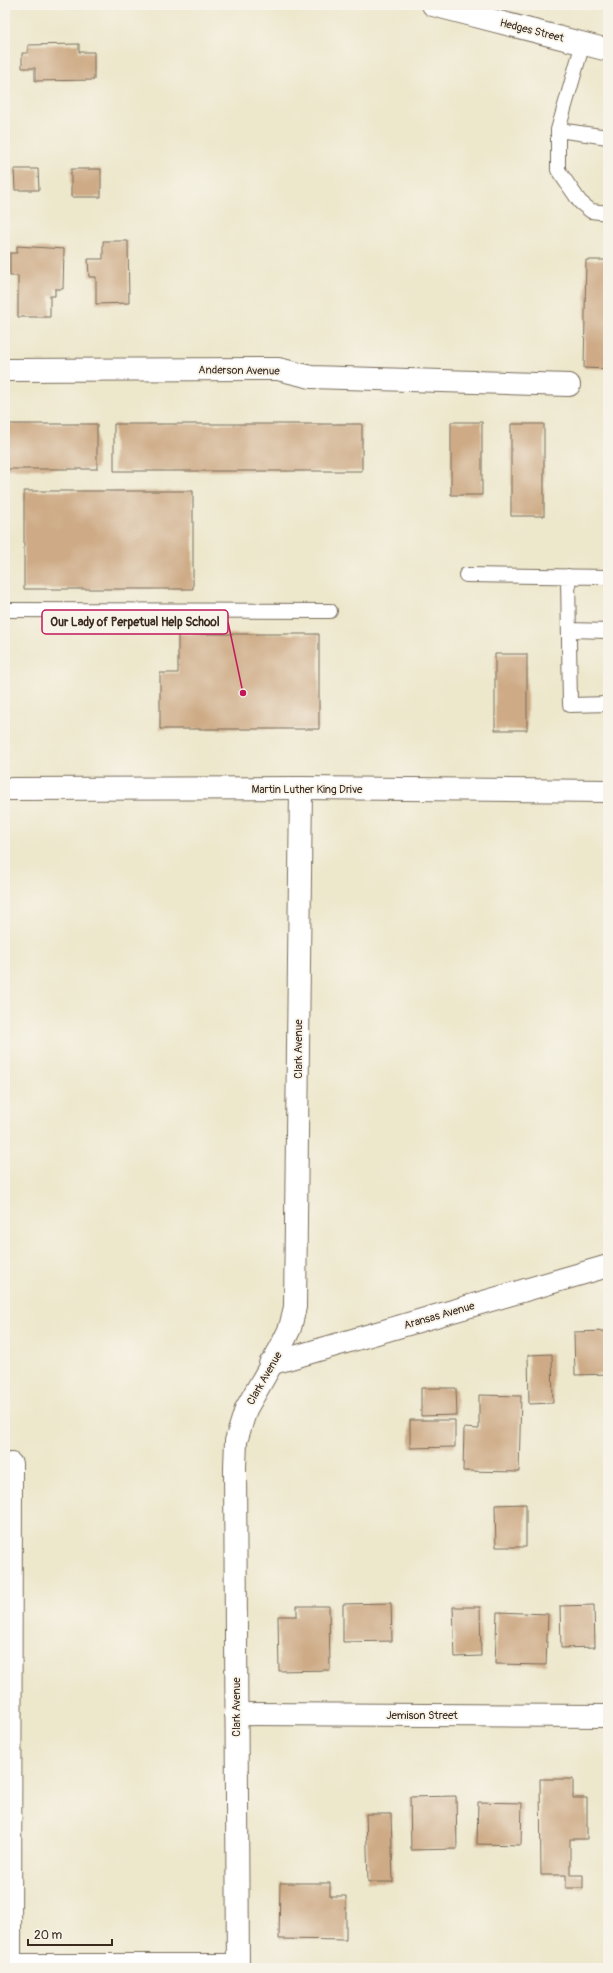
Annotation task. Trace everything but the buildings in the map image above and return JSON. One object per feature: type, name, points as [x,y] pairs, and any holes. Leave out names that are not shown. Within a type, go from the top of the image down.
[{"type":"street","name":"Hedges Street","points":[[433,5],[608,50]]},
{"type":"street","name":"Anderson Avenue","points":[[5,370],[278,369],[311,377],[569,385]]},
{"type":"street","name":"Martin Luther King Drive","points":[[5,789],[301,788],[608,791]]},
{"type":"street","name":"Clark Avenue","points":[[238,1967],[236,1441],[246,1409],[270,1364],[280,1350],[290,1328],[295,1307],[301,788]]},
{"type":"street","name":"Aransas Avenue","points":[[270,1364],[608,1266]]},
{"type":"street","points":[[11,1464],[8,1965],[238,1967]]},
{"type":"street","name":"Jemison Street","points":[[236,1714],[608,1716]]},
{"type":"lane","points":[[583,43],[558,130],[558,170],[580,202],[591,212],[608,213]]},
{"type":"lane","points":[[558,130],[608,138]]},
{"type":"lane","points":[[466,575],[608,576]]},
{"type":"lane","points":[[568,576],[570,706],[608,704]]},
{"type":"lane","points":[[5,610],[330,611]]},
{"type":"lane","points":[[569,630],[608,631]]},
{"type":"place","name":"Our Lady of Perpetual Help School","points":[[243,693]]}]
